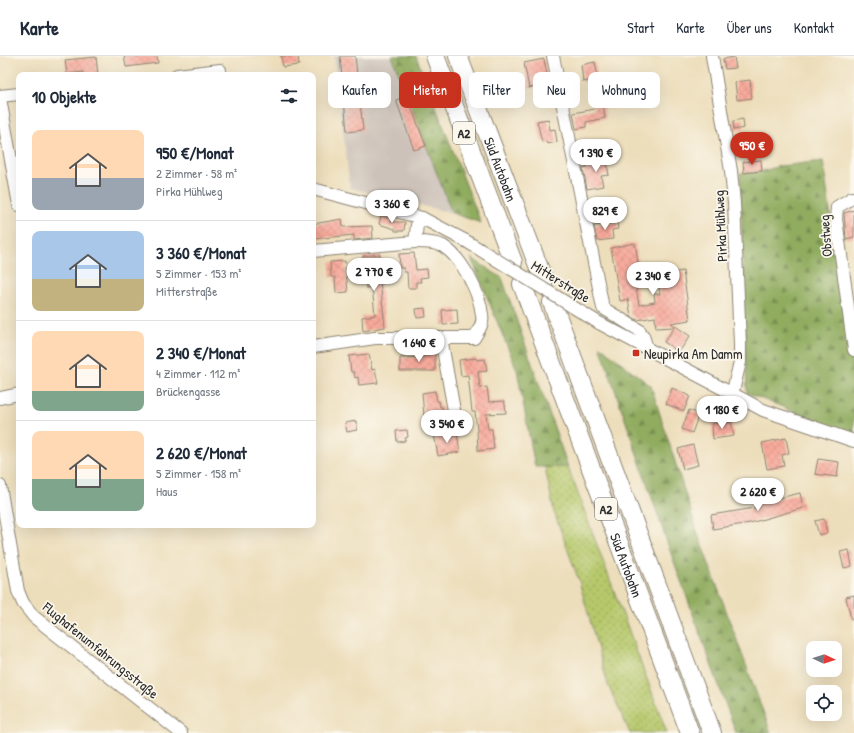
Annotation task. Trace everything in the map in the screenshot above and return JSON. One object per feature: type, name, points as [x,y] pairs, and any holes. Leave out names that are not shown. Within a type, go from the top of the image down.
[{"type":"highway","name":"Süd Autobahn","points":[[434,56],[514,262]]},
{"type":"highway","name":"Süd Autobahn","points":[[458,56],[544,281]]},
{"type":"highway","name":"Süd Autobahn","points":[[522,284],[690,733]]},
{"type":"highway","name":"Süd Autobahn","points":[[552,302],[712,733]]},
{"type":"street","points":[[553,56],[603,308],[639,330],[643,336],[647,348]]},
{"type":"street","name":"Pirka Mühlweg","points":[[712,56],[731,171],[734,203],[740,362],[732,395]]},
{"type":"street","points":[[203,72],[220,70]]},
{"type":"street","points":[[16,94],[0,97],[3,133],[16,192]]},
{"type":"street","points":[[3,133],[16,137]]},
{"type":"street","name":"Mitterstraße","points":[[316,190],[422,218],[466,241],[599,323],[732,395],[763,410],[854,441]]},
{"type":"street","name":"Obstweg","points":[[852,198],[837,207],[836,219],[854,350]]},
{"type":"street","points":[[415,242],[417,225],[422,218]]},
{"type":"street","points":[[316,252],[415,242],[434,243],[442,246],[469,275],[483,316],[481,327],[474,338],[375,338],[316,347]]},
{"type":"street","points":[[441,338],[455,416]]},
{"type":"street","points":[[0,398],[16,395]]},
{"type":"street","name":"Flughafenumfahrungsstraße","points":[[0,486],[18,591],[23,603],[34,617],[181,733]]},
{"type":"shaded area","points":[[334,56],[392,56],[399,74],[399,108],[412,108],[452,213],[350,188],[340,108],[391,108],[391,72],[336,72]]},
{"type":"green space","points":[[392,56],[416,56],[422,72],[399,72],[399,74]]},
{"type":"green space","points":[[412,108],[436,108],[481,223],[452,213]]},
{"type":"green space","points":[[823,161],[854,380],[854,435],[747,393],[740,173],[763,171],[780,166]]},
{"type":"green space","points":[[471,258],[502,278],[568,467],[535,467],[517,370]]},
{"type":"green space","points":[[600,346],[651,386],[699,537],[771,733],[736,733],[668,545]]},
{"type":"green space","points":[[545,467],[568,467],[667,733],[630,733],[608,685],[579,581],[554,512]]},
{"type":"building","points":[[124,56],[157,56],[158,63],[126,67]]},
{"type":"building","points":[[281,56],[298,56],[299,65],[283,67]]},
{"type":"building","points":[[340,56],[355,56],[357,72],[341,72]]},
{"type":"building","points":[[96,57],[98,72],[67,72],[65,60]]},
{"type":"building","points":[[734,57],[736,68],[725,69],[723,59]]},
{"type":"building","points":[[544,59],[547,72],[533,72],[533,87],[529,88],[524,63]]},
{"type":"building","points":[[595,62],[597,72],[588,72],[588,81],[583,82],[581,65]]},
{"type":"building","points":[[750,80],[752,98],[737,100],[735,82]]},
{"type":"building","points":[[399,99],[399,108],[412,108],[426,146],[414,150],[396,100]]},
{"type":"building","points":[[345,108],[361,108],[363,130],[347,132]]},
{"type":"building","points":[[604,108],[605,118],[586,122],[586,127],[576,129],[573,113]]},
{"type":"building","points":[[548,119],[550,130],[555,129],[557,142],[547,144],[546,141],[542,142],[537,121]]},
{"type":"building","points":[[743,119],[744,128],[734,130],[733,121]]},
{"type":"building","points":[[763,137],[766,155],[754,157],[751,139]]},
{"type":"building","points":[[606,158],[609,175],[601,176],[603,186],[587,189],[583,168],[587,167],[586,162]]},
{"type":"building","points":[[761,160],[762,171],[744,173],[743,162]]},
{"type":"building","points":[[854,210],[854,237],[846,239],[844,213]]},
{"type":"building","points":[[381,216],[392,219],[391,222],[405,222],[404,231],[395,231],[395,229],[379,224]]},
{"type":"building","points":[[342,219],[343,227],[372,226],[373,238],[354,240],[354,235],[316,239],[316,223]]},
{"type":"building","points":[[617,222],[618,229],[612,230],[613,239],[597,241],[594,226]]},
{"type":"building","points":[[635,243],[639,269],[633,270],[639,305],[655,302],[654,294],[660,294],[658,275],[683,271],[690,320],[671,323],[690,336],[679,352],[664,342],[675,327],[656,328],[655,317],[637,320],[631,316],[628,299],[620,301],[611,248]]},
{"type":"building","points":[[414,253],[416,270],[427,269],[428,277],[420,278],[421,282],[416,282],[416,288],[408,288],[407,272],[404,272],[404,268],[400,268],[399,254]]},
{"type":"building","points":[[380,254],[380,281],[385,327],[363,331],[362,317],[375,315],[372,287],[366,288],[363,256]]},
{"type":"building","points":[[345,261],[348,292],[336,293],[335,277],[331,277],[330,262]]},
{"type":"building","points":[[425,308],[426,317],[417,318],[416,309]]},
{"type":"building","points":[[457,309],[458,324],[443,325],[442,310]]},
{"type":"building","points":[[424,353],[435,353],[435,371],[400,371],[400,358],[424,357]]},
{"type":"building","points":[[369,354],[372,370],[375,369],[378,383],[359,385],[358,377],[355,378],[354,372],[351,372],[349,356]]},
{"type":"building","points":[[476,358],[477,360],[485,359],[487,371],[478,372],[480,388],[487,387],[489,402],[504,401],[506,413],[486,414],[488,429],[492,429],[494,449],[478,451],[475,412],[472,412],[468,375],[461,376],[459,360]]},
{"type":"building","points":[[672,388],[690,396],[684,411],[666,404]]},
{"type":"building","points":[[435,391],[437,401],[439,401],[440,407],[442,407],[444,417],[435,419],[434,415],[424,416],[422,393]]},
{"type":"building","points":[[689,410],[699,414],[692,433],[682,429]]},
{"type":"building","points":[[356,421],[357,430],[347,432],[345,423]]},
{"type":"building","points":[[725,421],[725,423],[731,422],[734,436],[713,439],[712,424]]},
{"type":"building","points":[[407,430],[408,437],[405,438],[405,441],[397,442],[396,431]]},
{"type":"building","points":[[450,432],[450,435],[457,434],[460,452],[438,456],[434,434]]},
{"type":"building","points":[[786,438],[789,453],[782,455],[784,466],[767,469],[762,443]]},
{"type":"building","points":[[693,445],[698,465],[683,469],[678,449]]},
{"type":"building","points":[[818,459],[839,462],[837,477],[815,474]]},
{"type":"building","points":[[800,493],[803,508],[750,523],[713,529],[711,515],[755,508],[755,504]]},
{"type":"building","points":[[824,519],[827,533],[819,535],[815,521]]},
{"type":"building","points":[[849,550],[852,566],[844,568],[840,552]]},
{"type":"building","points":[[854,595],[854,619],[851,619],[846,597]]},
{"type":"place","name":"Neupirka Am Damm","points":[[636,353]]}]
